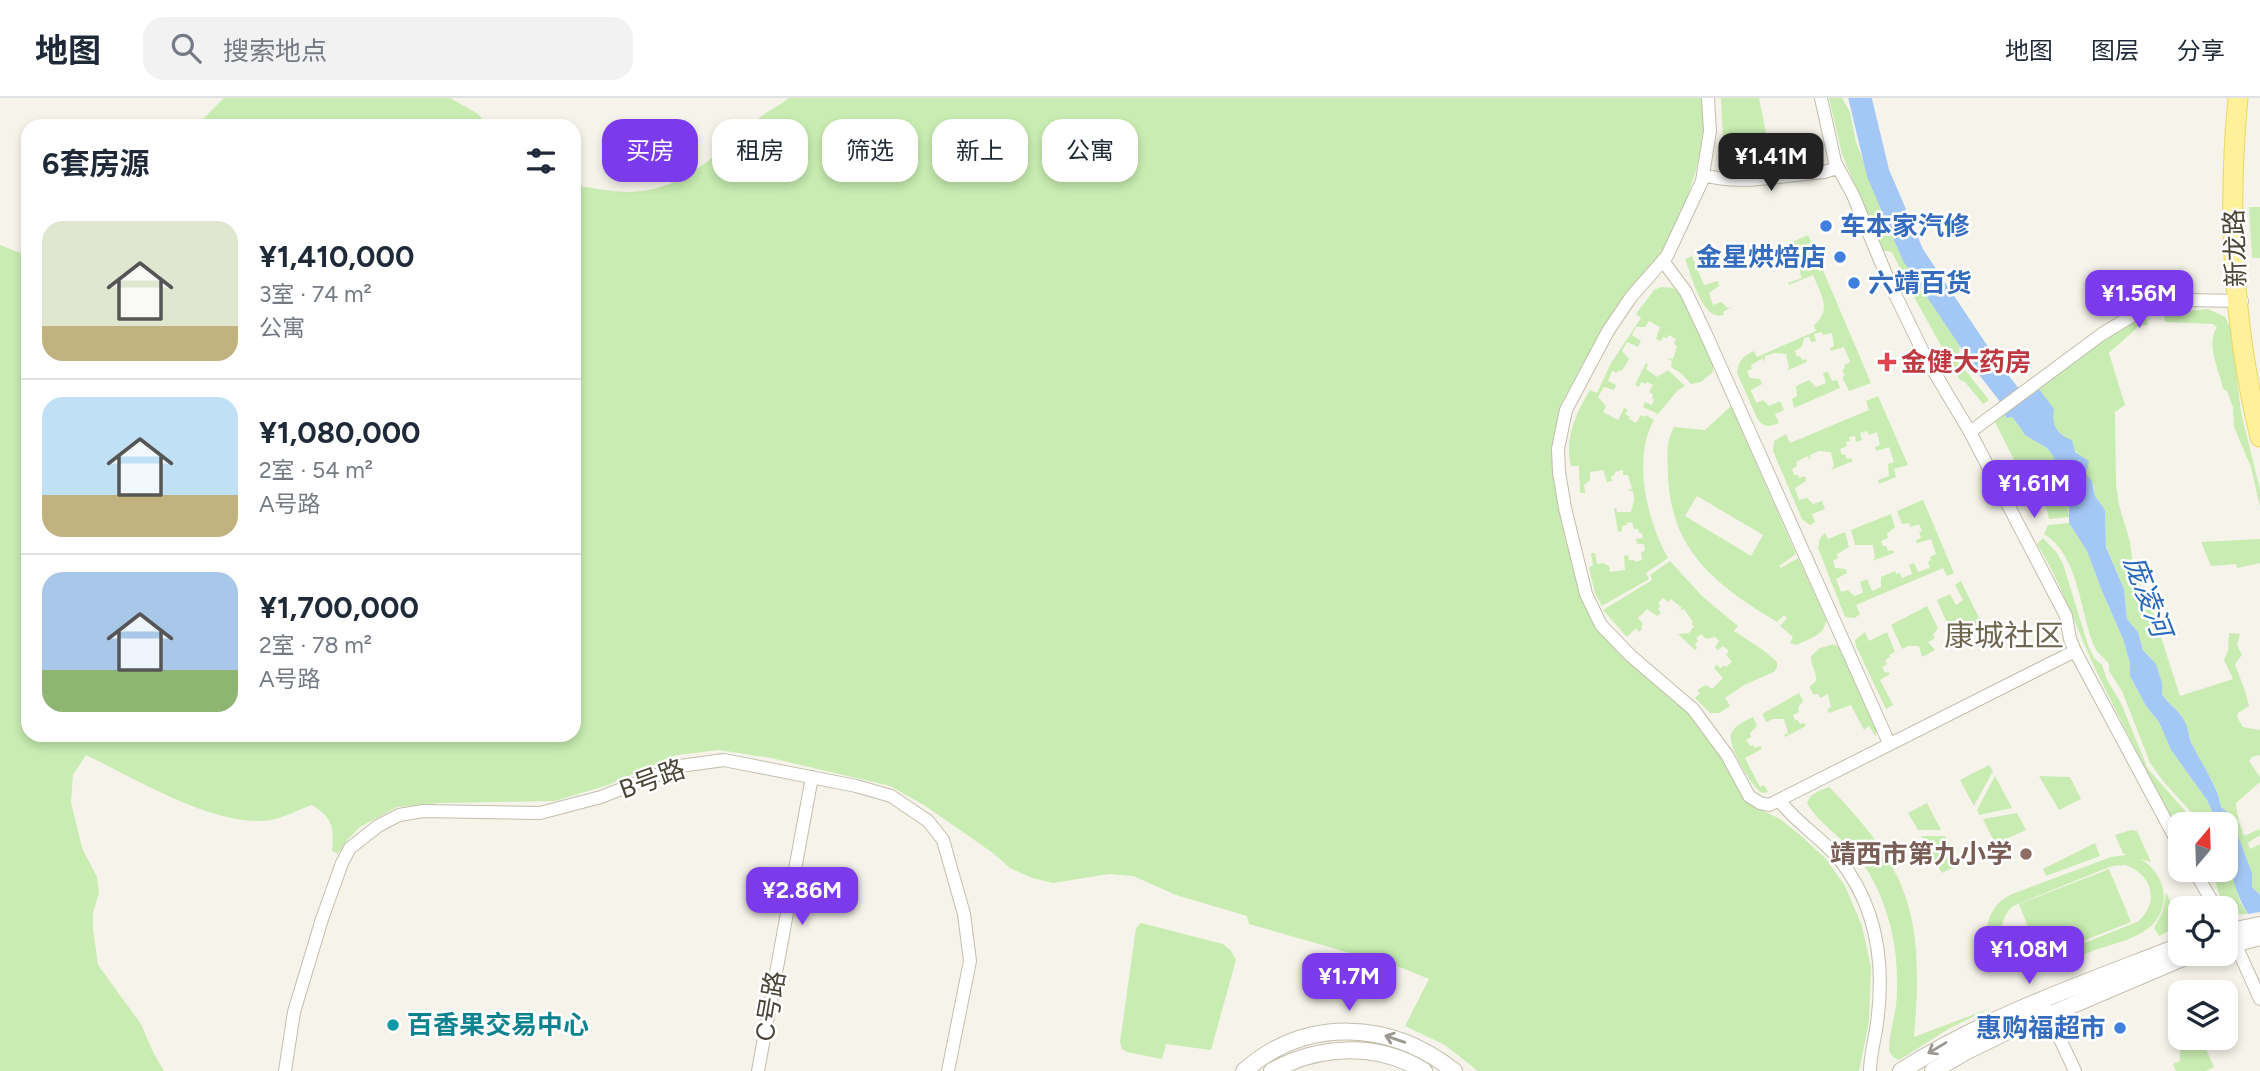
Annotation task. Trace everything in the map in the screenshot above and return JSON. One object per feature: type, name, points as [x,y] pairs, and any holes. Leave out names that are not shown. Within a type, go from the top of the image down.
[{"type":"main road","name":"新龙路","points":[[2241,98],[2233,144],[2232,213],[2250,398],[2260,437]]},
{"type":"main road","name":"新龙路","points":[[2240,301],[2260,418]]},
{"type":"street","points":[[1708,98],[1710,131],[1704,175],[1674,244],[1663,261],[1631,297],[1608,331],[1566,410],[1559,449],[1559,472],[1586,593],[1601,625],[1631,656],[1693,709],[1727,755],[1749,796],[1769,805],[2075,651]]},
{"type":"street","points":[[1821,98],[1837,168],[1856,200],[1880,262],[1911,327],[1970,432],[2066,616],[2075,651],[2168,825]]},
{"type":"street","points":[[1704,175],[1738,179],[1824,172],[1837,168]]},
{"type":"street","points":[[1663,261],[1686,292],[1700,321],[1889,743]]},
{"type":"street","points":[[1970,432],[2128,316],[2147,307],[2183,300],[2240,301]]},
{"type":"street","name":"B号路","points":[[285,1071],[285,1057],[294,1012],[342,863],[350,848],[378,826],[400,815],[423,811],[551,811],[601,797],[680,766],[701,761],[724,760],[812,776],[891,796],[928,821],[943,840],[964,915],[970,961],[948,1071]]},
{"type":"street","name":"C号路","points":[[758,1071],[812,776]]},
{"type":"street","points":[[1779,800],[1838,858],[1858,889],[1870,916],[1877,942],[1880,977],[1878,1017],[1870,1071]]},
{"type":"street","points":[[2238,934],[2258,931]]},
{"type":"street","points":[[1933,1071],[2045,1008],[2168,952]]},
{"type":"street","points":[[2238,954],[2260,999]]},
{"type":"street","points":[[1901,1071],[1945,1043],[2168,963]]},
{"type":"street","points":[[2045,1008],[2074,1071]]},
{"type":"street","points":[[1244,1071],[1274,1050],[1314,1035],[1364,1031],[1390,1036],[1411,1045],[1431,1054],[1454,1071]]},
{"type":"street","points":[[1272,1071],[1286,1063],[1314,1054],[1342,1049],[1370,1051],[1398,1058],[1424,1071]]},
{"type":"green space","points":[[224,98],[450,98],[482,119],[203,119]]},
{"type":"green space","points":[[789,98],[1703,98],[1705,124],[1702,142],[1682,213],[1661,252],[1648,271],[1626,294],[1600,333],[1561,404],[1553,439],[1553,478],[1565,538],[1582,599],[1701,726],[1753,806],[1780,819],[1799,834],[1826,859],[1845,886],[1862,926],[1871,967],[1869,1021],[1859,1071],[1478,1071],[1445,1045],[1405,1026],[1429,979],[1402,968],[1249,924],[1247,916],[1176,895],[1133,876],[1109,874],[1053,883],[1032,878],[1010,868],[924,805],[890,786],[771,758],[719,750],[677,755],[608,785],[555,801],[439,803],[397,807],[360,827],[338,854],[332,851],[331,824],[324,814],[312,805],[274,819],[240,820],[195,807],[148,787],[86,755],[73,775],[71,802],[82,848],[97,877],[99,893],[93,913],[93,929],[98,965],[141,1024],[164,1071],[0,1071],[0,245],[21,253],[21,742],[581,742],[581,187],[628,192],[650,190],[673,182],[698,182],[698,168],[712,158],[712,182],[808,182],[808,119],[758,119]]},
{"type":"green space","points":[[1721,98],[1759,98],[1768,143],[1815,133],[1819,147],[1817,156],[1748,166],[1729,162],[1723,140]]},
{"type":"green space","points":[[1829,98],[1842,98],[1850,112],[1856,142],[1864,163],[1886,206],[1887,226],[1907,264],[1920,280],[1923,294],[1940,302],[1937,312],[1956,325],[1960,343],[1957,360],[1989,400],[1983,404],[1965,382],[1960,380],[1892,252],[1881,250],[1842,154]]},
{"type":"green space","points":[[2249,207],[2260,207],[2260,258],[2252,258]]},
{"type":"green space","points":[[1808,235],[1871,383],[1849,391],[1842,377],[1845,376],[1842,370],[1844,365],[1850,362],[1844,347],[1831,351],[1830,348],[1834,346],[1832,333],[1814,334],[1816,341],[1811,342],[1809,337],[1804,338],[1802,347],[1795,351],[1797,357],[1806,359],[1807,362],[1786,371],[1789,368],[1786,354],[1774,353],[1765,356],[1765,363],[1763,358],[1751,365],[1752,369],[1747,371],[1750,378],[1760,379],[1762,384],[1751,390],[1756,403],[1763,400],[1769,406],[1780,401],[1784,410],[1775,414],[1779,423],[1766,426],[1757,418],[1737,373],[1742,359],[1754,351],[1757,357],[1816,331],[1814,325],[1820,319],[1824,307],[1813,275],[1789,285],[1788,283],[1802,278],[1801,267],[1807,264],[1801,249],[1788,254],[1787,250],[1792,248],[1790,243]]},
{"type":"green space","points":[[1692,256],[1704,285],[1718,281],[1719,286],[1709,293],[1713,305],[1721,302],[1728,308],[1735,305],[1723,312],[1724,315],[1710,312],[1699,296],[1685,259]]},
{"type":"green space","points":[[1661,287],[1673,288],[1679,292],[1713,365],[1713,372],[1701,382],[1691,384],[1671,367],[1672,361],[1667,358],[1673,359],[1676,339],[1669,335],[1661,341],[1656,339],[1660,327],[1649,321],[1645,327],[1636,327],[1632,335],[1641,341],[1638,347],[1627,342],[1622,351],[1629,359],[1622,371],[1612,371],[1608,381],[1616,385],[1614,390],[1604,387],[1598,397],[1606,406],[1603,412],[1618,420],[1624,408],[1628,410],[1625,414],[1629,419],[1636,423],[1641,415],[1654,420],[1647,436],[1643,471],[1654,526],[1668,558],[1646,573],[1649,579],[1602,606],[1595,593],[1589,568],[1593,565],[1591,553],[1595,553],[1597,564],[1609,566],[1610,572],[1625,570],[1624,556],[1628,555],[1629,560],[1635,562],[1642,560],[1644,544],[1637,544],[1636,539],[1643,538],[1638,529],[1634,529],[1632,522],[1622,526],[1622,531],[1618,532],[1614,508],[1617,512],[1631,512],[1634,500],[1633,491],[1627,490],[1632,489],[1628,475],[1623,475],[1623,470],[1615,472],[1615,475],[1611,476],[1612,481],[1607,482],[1603,470],[1590,472],[1590,480],[1584,485],[1585,493],[1580,493],[1579,466],[1571,466],[1569,456],[1570,436],[1585,398],[1590,390],[1597,393],[1611,363],[1641,318],[1636,314],[1654,290]]},
{"type":"green space","points":[[2208,309],[2225,317],[2231,329],[2241,412],[2260,490],[2260,507],[2251,467],[2234,427],[2233,407],[2227,391],[2223,389],[2214,358],[2212,342],[2217,327],[2213,324],[2165,322],[2164,315],[2169,313]]},
{"type":"green space","points":[[2147,318],[2148,325],[2139,326],[2109,353],[2125,405],[2115,412],[2119,505],[2130,542],[2134,574],[2151,606],[2180,696],[2233,679],[2224,660],[2228,651],[2229,633],[2240,634],[2237,645],[2242,655],[2235,664],[2249,706],[2238,713],[2237,717],[2243,727],[2260,730],[2260,755],[2249,761],[2260,777],[2260,782],[2236,803],[2237,812],[2227,812],[2221,807],[2217,792],[2193,746],[2183,719],[2162,694],[2160,677],[2152,659],[2143,650],[2138,632],[2127,619],[2124,589],[2106,546],[2105,510],[2095,496],[2094,485],[2086,474],[2086,459],[2054,427],[2039,389],[2106,338],[2134,322]]},
{"type":"green space","points":[[1646,363],[1646,369],[1657,377],[1668,370],[1685,386],[1678,390],[1658,414],[1643,407],[1645,402],[1652,405],[1653,394],[1649,392],[1653,385],[1641,382],[1639,387],[1635,385]]},
{"type":"green space","points":[[1828,372],[1832,381],[1837,380],[1840,388],[1794,408],[1792,399],[1797,396],[1796,386],[1809,380],[1816,387],[1826,383],[1823,373]]},
{"type":"green space","points":[[1878,396],[1908,465],[1894,469],[1896,477],[1879,484],[1878,480],[1889,476],[1888,464],[1894,462],[1889,447],[1876,451],[1875,447],[1880,445],[1877,432],[1869,435],[1867,431],[1860,433],[1862,440],[1856,442],[1855,436],[1849,437],[1847,446],[1840,449],[1842,455],[1845,454],[1847,459],[1851,458],[1853,461],[1831,470],[1834,466],[1831,452],[1819,451],[1810,455],[1810,461],[1808,456],[1796,462],[1797,466],[1792,469],[1794,475],[1799,478],[1805,476],[1806,481],[1795,488],[1799,500],[1807,498],[1813,504],[1822,501],[1825,509],[1812,514],[1815,522],[1810,525],[1802,519],[1773,451],[1774,441],[1786,434],[1790,443],[1869,410],[1866,401]]},
{"type":"green space","points":[[1731,406],[1796,554],[1779,566],[1781,568],[1798,558],[1826,619],[1820,633],[1796,645],[1790,643],[1793,637],[1780,626],[1787,618],[1784,615],[1777,622],[1716,579],[1687,545],[1677,524],[1671,501],[1667,456],[1671,433],[1674,427],[1705,430]],"holes":[[[1697,496],[1763,535],[1751,556],[1685,516]]]},
{"type":"green space","points":[[2005,414],[2006,418],[2014,417],[2031,438],[2047,448],[2053,456],[2064,488],[2069,517],[2049,519],[2038,482],[2032,482],[2023,468],[2019,470],[1995,422]]},
{"type":"green space","points":[[1923,500],[1954,573],[1947,576],[1943,568],[1856,605],[1860,614],[1855,618],[1845,617],[1818,548],[1820,538],[1825,533],[1828,539],[1845,532],[1849,547],[1837,554],[1838,558],[1833,561],[1835,568],[1846,569],[1847,573],[1836,579],[1841,592],[1848,590],[1854,596],[1863,593],[1860,582],[1867,579],[1872,591],[1881,587],[1881,577],[1895,571],[1896,574],[1900,573],[1902,578],[1912,574],[1909,565],[1914,563],[1918,572],[1930,568],[1930,557],[1936,554],[1931,539],[1917,543],[1916,540],[1921,538],[1919,532],[1922,531],[1919,524],[1910,527],[1909,523],[1902,524],[1897,511]]},
{"type":"green space","points":[[1891,514],[1895,527],[1887,534],[1888,538],[1881,541],[1888,551],[1893,550],[1894,553],[1872,561],[1875,558],[1873,545],[1855,545],[1851,530]]},
{"type":"green space","points":[[2069,523],[2087,551],[2123,639],[2130,663],[2130,676],[2146,706],[2159,722],[2171,750],[2207,800],[2212,812],[2191,812],[2150,763],[2122,691],[2109,671],[2109,664],[2095,648],[2072,570],[2056,544],[2044,534],[2048,525]]},
{"type":"green space","points":[[2043,538],[2057,553],[2063,564],[2088,645],[2094,658],[2102,665],[2107,680],[2121,703],[2148,769],[2186,812],[2169,812],[2104,687],[2061,588],[2037,544]]},
{"type":"green space","points":[[2260,539],[2260,563],[2237,568],[2236,564],[2211,566],[2201,542]]},
{"type":"green space","points":[[1670,561],[1702,596],[1738,626],[1734,631],[1777,662],[1774,672],[1744,685],[1725,698],[1730,706],[1719,713],[1710,713],[1695,698],[1700,693],[1697,690],[1706,685],[1712,689],[1723,678],[1714,668],[1716,665],[1726,667],[1732,662],[1726,655],[1729,651],[1723,646],[1718,650],[1715,647],[1719,641],[1715,637],[1706,639],[1701,634],[1696,638],[1698,641],[1695,650],[1678,634],[1689,633],[1694,626],[1684,609],[1678,611],[1682,608],[1671,599],[1668,602],[1663,598],[1658,603],[1661,613],[1657,616],[1647,609],[1638,618],[1643,624],[1642,629],[1639,632],[1636,628],[1627,637],[1603,610],[1652,580],[1650,575]]},
{"type":"green space","points":[[1961,581],[1982,624],[1966,633],[1963,621],[1955,625],[1953,621],[1947,623],[1937,600],[1950,594],[1956,605],[1963,600],[1955,585]]},
{"type":"green space","points":[[1927,606],[1938,628],[1933,635],[1935,638],[1928,642],[1935,650],[1922,657],[1919,646],[1902,649],[1891,625]]},
{"type":"green space","points":[[1865,632],[1869,641],[1887,632],[1895,652],[1889,655],[1885,660],[1887,664],[1882,667],[1885,673],[1890,674],[1880,680],[1893,705],[1886,709],[1856,646],[1855,640]]},
{"type":"green space","points":[[1834,644],[1839,648],[1876,728],[1876,737],[1869,726],[1864,730],[1851,705],[1829,713],[1827,710],[1831,707],[1828,694],[1820,698],[1818,694],[1814,695],[1809,687],[1816,681],[1811,656],[1820,648]]},
{"type":"green space","points":[[1799,693],[1803,701],[1798,707],[1799,712],[1793,715],[1795,720],[1806,726],[1785,737],[1788,733],[1784,719],[1766,722],[1762,714]]},
{"type":"green space","points":[[1753,717],[1757,726],[1746,740],[1750,746],[1760,746],[1762,749],[1745,758],[1760,787],[1764,785],[1768,792],[1762,793],[1741,766],[1731,739],[1735,728]]},
{"type":"green space","points":[[1989,765],[1993,771],[1974,806],[1960,780]]},
{"type":"green space","points":[[1995,776],[2012,808],[1979,815],[1977,810]]},
{"type":"green space","points":[[2039,776],[2070,777],[2081,799],[2059,810]]},
{"type":"green space","points":[[1829,787],[1879,845],[1907,900],[1914,929],[1917,961],[1914,1037],[1991,1008],[1950,1028],[1899,1060],[1889,1051],[1897,999],[1897,974],[1893,939],[1884,905],[1859,858],[1807,803],[1813,795]]},
{"type":"green space","points":[[1927,803],[1941,830],[1918,830],[1908,813]]},
{"type":"green space","points":[[2017,813],[2026,830],[1995,844],[1983,819]]},
{"type":"green space","points":[[2238,819],[2244,836],[2260,829],[2260,835],[2248,843],[2250,849],[2260,844],[2260,895],[2252,887],[2252,873],[2238,835]]},
{"type":"green space","points":[[2137,831],[2151,862],[2140,859],[2160,879],[2163,906],[2154,923],[2134,937],[2035,972],[2022,972],[2000,961],[1990,948],[1987,932],[1991,914],[1997,905],[2012,894],[2111,857],[2126,855],[2115,835]],"holes":[[[2125,865],[2134,869],[2147,882],[2151,898],[2149,906],[2137,922],[2039,961],[2017,958],[2004,944],[2002,925],[2013,906],[2112,866]]]},
{"type":"green space","points":[[1921,836],[1945,836],[1960,864],[1942,873]]},
{"type":"green space","points":[[2095,843],[2100,856],[2046,876],[2043,869]]},
{"type":"green space","points":[[2109,869],[2131,922],[2040,958],[2019,904]]},
{"type":"green space","points":[[2216,882],[2235,882],[2240,902],[2248,914],[2238,914],[2238,896],[2219,894]]},
{"type":"green space","points":[[2166,892],[2168,931],[2159,936],[2154,928],[2163,911]]},
{"type":"green space","points":[[1141,923],[1223,944],[1236,960],[1211,1050],[1166,1044],[1162,1059],[1122,1049],[1120,1042],[1136,928]]},
{"type":"green space","points":[[2180,1050],[2206,1050],[2214,1067],[2206,1071],[2176,1071],[2173,1064],[2180,1061]]},
{"type":"water","points":[[2039,389],[2054,409],[2056,429],[2072,440],[2075,452],[2089,461],[2086,474],[2092,481],[2095,496],[2105,510],[2106,547],[2124,589],[2127,619],[2138,632],[2143,650],[2156,664],[2162,683],[2162,694],[2186,723],[2191,743],[2214,785],[2221,807],[2227,812],[2212,812],[2207,800],[2171,750],[2159,722],[2146,706],[2130,676],[2130,663],[2123,639],[2087,551],[2069,523],[2069,509],[2053,456],[2047,448],[2025,435],[2014,417],[2006,418],[2005,414]]},
{"type":"water","points":[[2238,835],[2252,873],[2252,887],[2260,895],[2260,912],[2248,914],[2234,882],[2238,882]]},
{"type":"waterway","name":"庞凌河","points":[[1860,98],[1878,173],[1913,255],[1989,369],[2029,420]]},
{"type":"place","name":"车本家汽修","points":[[1826,226]]},
{"type":"place","name":"金星烘焙店","points":[[1840,257]]},
{"type":"place","name":"六靖百货","points":[[1854,283]]},
{"type":"place","name":"金健大药房","points":[[1887,362]]},
{"type":"place","name":"靖西市第九小学","points":[[2026,854]]},
{"type":"place","name":"百香果交易中心","points":[[393,1025]]},
{"type":"place","name":"惠购福超市","points":[[2120,1028]]},
{"type":"district","name":"康城社区","points":[[2004,636]]}]
